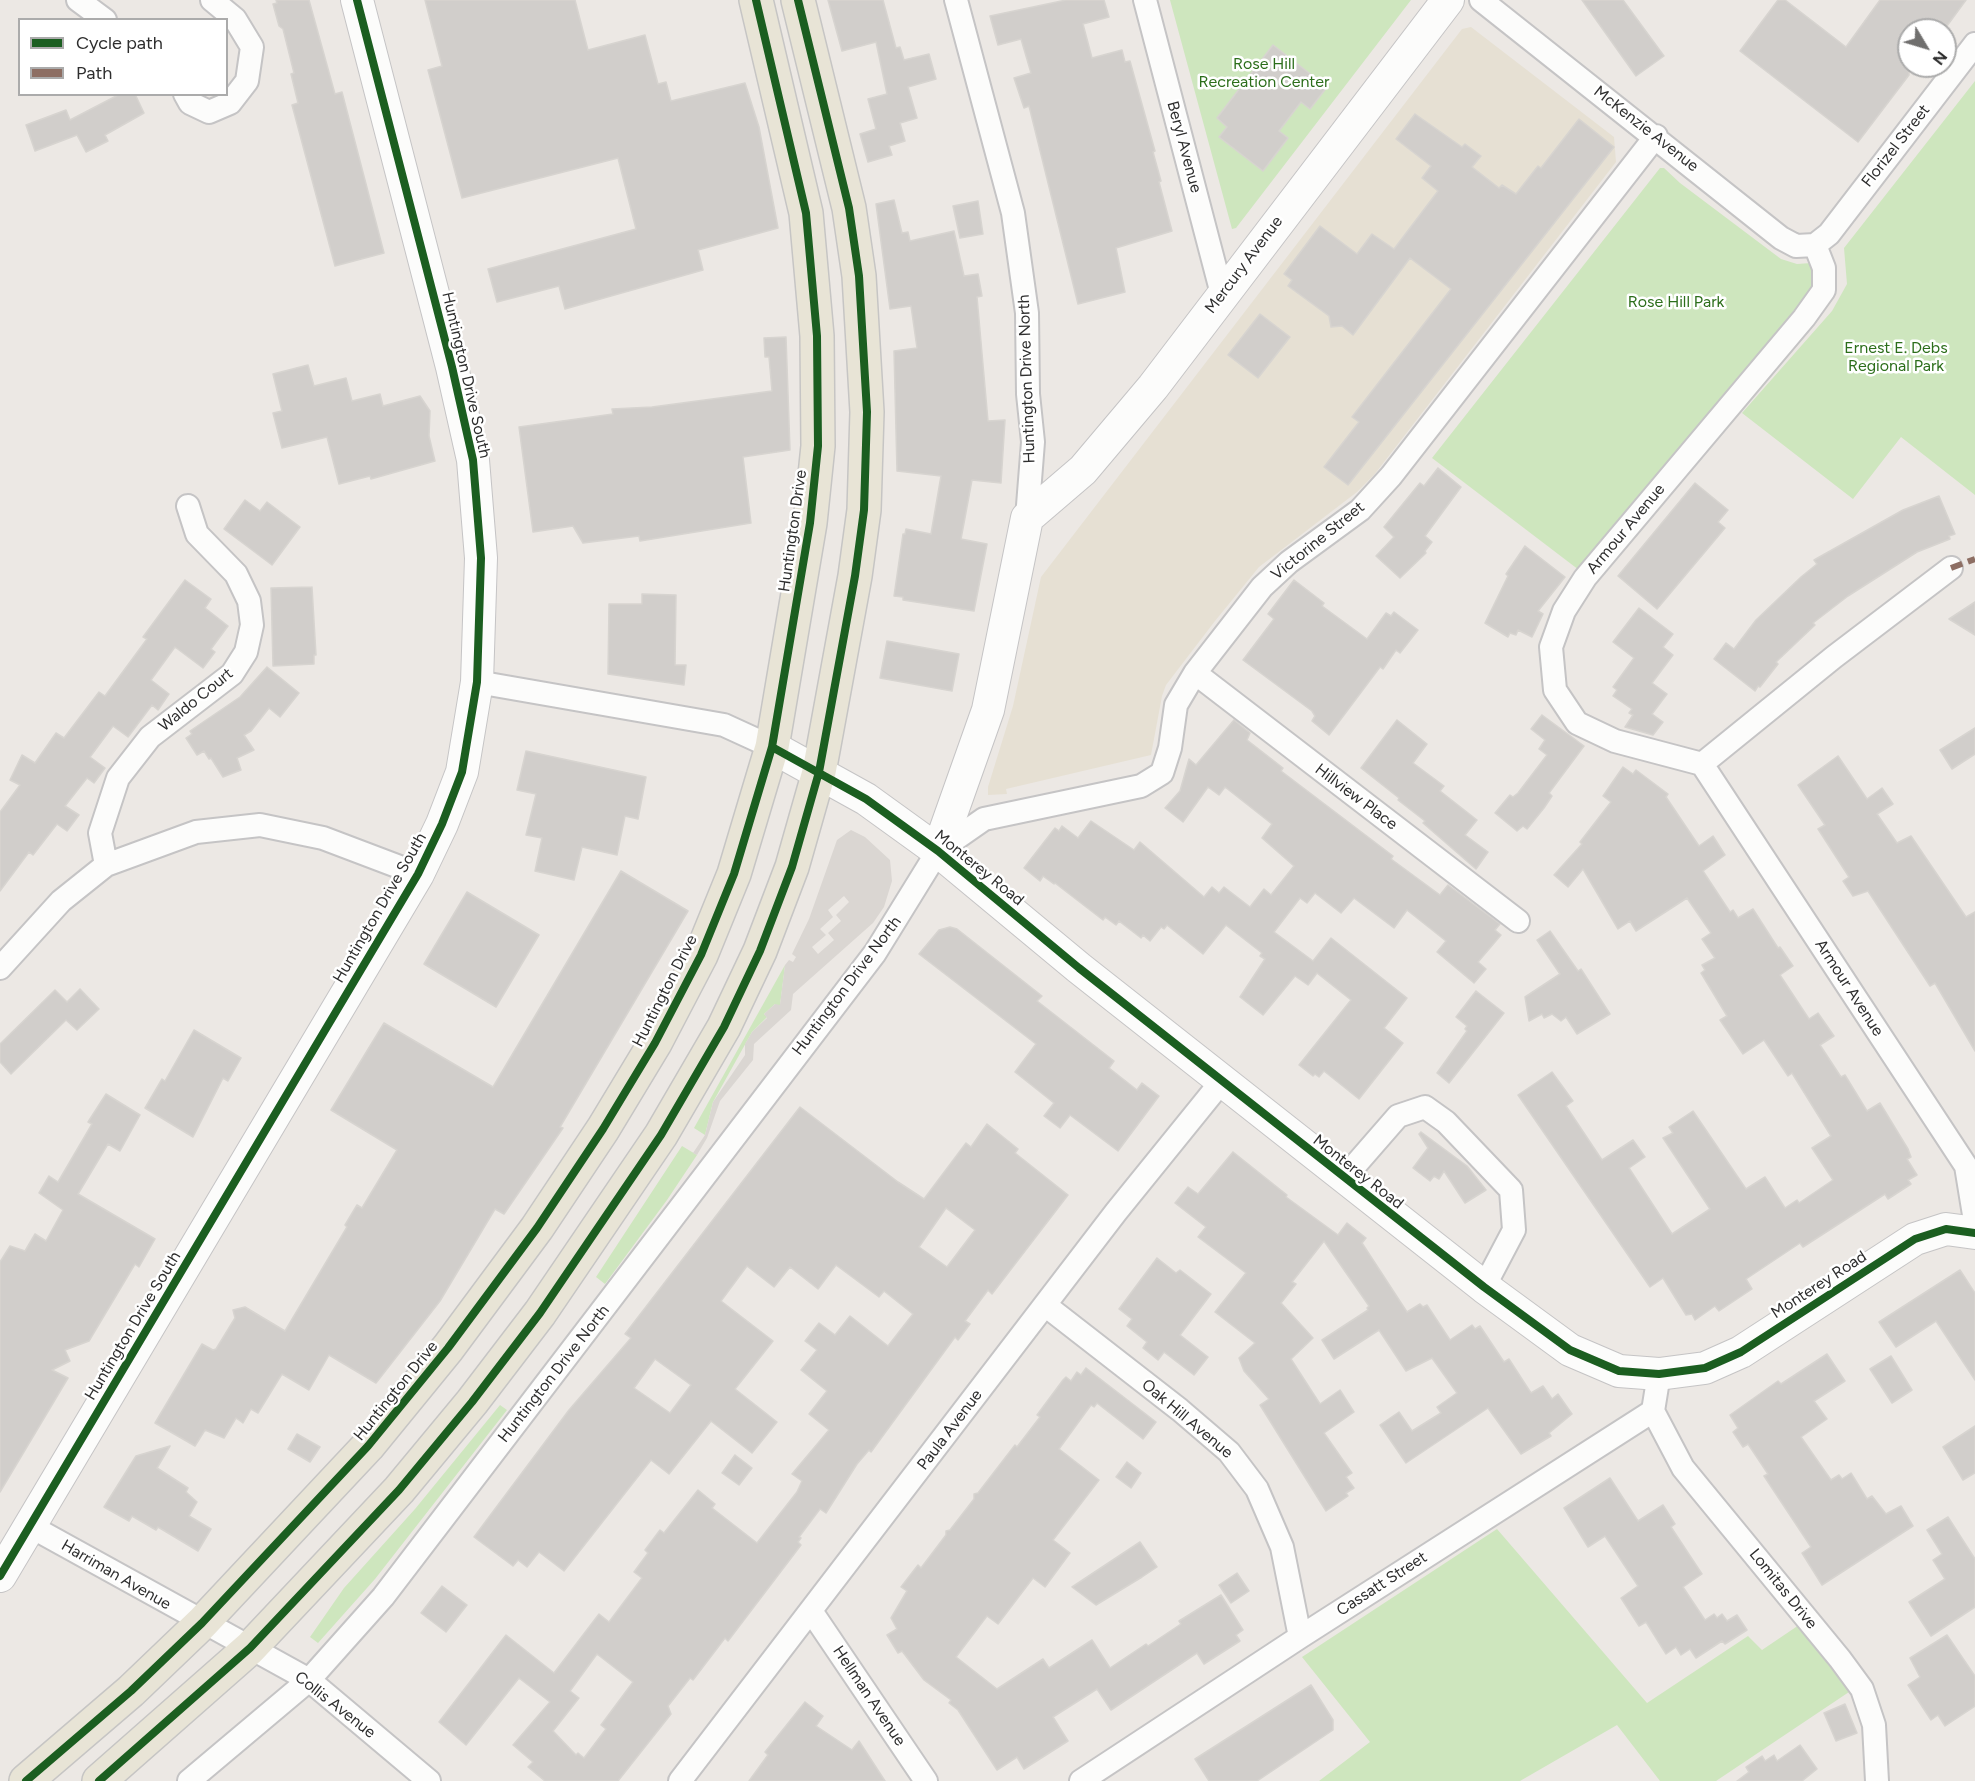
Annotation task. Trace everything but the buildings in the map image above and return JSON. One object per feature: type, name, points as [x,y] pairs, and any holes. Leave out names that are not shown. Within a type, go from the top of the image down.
[{"type":"main road","name":"Huntington Drive","points":[[26,1781],[130,1691],[202,1623],[292,1531],[398,1410],[537,1228],[603,1129],[655,1043],[701,955],[734,874],[772,747],[810,523],[818,446],[817,336],[806,213],[756,0]]},
{"type":"main road","points":[[99,1781],[250,1648],[399,1490],[472,1402],[540,1313],[661,1135],[724,1028],[760,951],[792,867],[819,772],[855,576],[864,510],[867,412],[859,276],[849,208],[798,0]]},
{"type":"street","points":[[78,0],[102,18]]},
{"type":"street","points":[[186,96],[190,103],[209,112],[230,103],[247,81],[252,47],[235,19],[212,0]]},
{"type":"street","name":"Huntington Drive South","points":[[0,1576],[418,874],[442,824],[462,772],[477,682],[481,558],[472,460],[452,367],[357,0]]},
{"type":"street","name":"Huntington Drive North","points":[[189,1781],[309,1680],[383,1597],[875,953],[938,851],[988,710],[1027,518],[1033,442],[1028,394],[1028,314],[1013,213],[956,0]]},
{"type":"street","name":"Beryl Avenue","points":[[1145,0],[1222,294]]},
{"type":"street","name":"Mercury Avenue","points":[[1027,518],[1083,470],[1154,387],[1222,294],[1448,0]]},
{"type":"street","name":"McKenzie Avenue","points":[[1481,0],[1656,136],[1781,238],[1796,246],[1815,245]]},
{"type":"street","name":"Florizel Street","points":[[1815,245],[1829,234],[1975,44]]},
{"type":"street","name":"Victorine Street","points":[[938,851],[984,819],[1141,786],[1162,773],[1170,748],[1176,705],[1195,673],[1262,587],[1289,562],[1360,510],[1391,476],[1656,136]]},
{"type":"street","name":"Armour Avenue","points":[[1815,245],[1824,268],[1824,290],[1804,318],[1585,578],[1564,611],[1551,647],[1555,690],[1577,723],[1615,741],[1702,764],[1966,1166],[1975,1221]]},
{"type":"street","name":"Waldo Court","points":[[106,865],[100,833],[118,778],[150,737],[232,675],[246,652],[252,625],[249,601],[236,574],[196,534],[188,506]]},
{"type":"street","points":[[1702,764],[1834,657],[1951,568]]},
{"type":"street","name":"Hillview Place","points":[[1195,673],[1518,921]]},
{"type":"street","name":"Monterey Road","points":[[477,682],[724,725],[772,747],[866,798],[938,851],[1222,1081],[1484,1287],[1570,1350],[1619,1371],[1659,1374],[1705,1368],[1742,1352],[1915,1239],[1946,1229],[1975,1233]]},
{"type":"street","points":[[0,968],[61,901],[106,865],[196,832],[260,825],[323,838],[418,874]]},
{"type":"street","name":"Paula Avenue","points":[[681,1781],[1045,1305],[1222,1081]]},
{"type":"street","points":[[1344,1178],[1398,1116],[1425,1107],[1446,1122],[1511,1190],[1514,1230],[1484,1287]]},
{"type":"street","name":"Oak Hill Avenue","points":[[1045,1305],[1180,1410],[1229,1452],[1257,1489],[1282,1547],[1300,1636]]},
{"type":"street","points":[[1653,1411],[1659,1374]]},
{"type":"street","name":"Cassatt Street","points":[[1081,1781],[1300,1636],[1653,1411]]},
{"type":"street","name":"Lomitas Drive","points":[[1653,1411],[1683,1468],[1862,1689],[1874,1725],[1877,1781]]},
{"type":"street","name":"Harriman Avenue","points":[[30,1526],[202,1623]]},
{"type":"street","name":"Hellman Avenue","points":[[812,1611],[926,1781]]},
{"type":"street","name":"Collis Avenue","points":[[202,1623],[309,1680],[429,1781]]},
{"type":"shaded area","points":[[1471,27],[1614,137],[1616,162],[1374,475],[1357,492],[1259,567],[1215,621],[1166,685],[1151,755],[1006,789],[1007,794],[988,795],[988,787],[1013,706],[1041,577],[1462,29]]},
{"type":"shaded area","points":[[851,830],[865,837],[890,860],[892,881],[884,907],[873,923],[793,994],[791,1010],[754,1044],[753,1060],[720,1101],[707,1138],[697,1155],[693,1153],[705,1135],[713,1102],[745,1055],[745,1044],[752,1032],[767,1018],[764,1014],[775,1004],[780,1005],[785,965],[789,960],[793,962],[796,957],[792,954],[809,919],[837,840]],"holes":[[[844,896],[849,902],[836,915],[841,921],[828,933],[834,940],[818,954],[812,947],[826,935],[820,929],[833,917],[828,910]]]},
{"type":"green space","name":"Rose Hill Recreation Center","points":[[1170,0],[1411,0],[1236,228],[1232,229]]},
{"type":"green space","name":"Ernest E. Debs Regional Park","points":[[1975,81],[1975,495],[1901,437],[1853,499],[1742,413],[1832,311],[1847,284],[1844,248]]},
{"type":"green space","name":"Rose Hill Park","points":[[1660,168],[1664,168],[1680,183],[1781,259],[1797,264],[1811,263],[1819,277],[1810,295],[1579,570],[1432,458]]},
{"type":"green space","points":[[785,965],[780,1005],[778,1007],[775,1004],[764,1014],[767,1017],[752,1032],[713,1102],[705,1135],[694,1128]]},
{"type":"green space","points":[[682,1146],[697,1155],[605,1284],[596,1277]]},
{"type":"green space","points":[[500,1405],[507,1410],[375,1579],[318,1643],[310,1637],[344,1588],[415,1509]]},
{"type":"green space","points":[[1497,1529],[1647,1703],[1748,1636],[1762,1650],[1799,1625],[1855,1688],[1716,1781],[1660,1781],[1617,1725],[1520,1781],[1319,1781],[1370,1742],[1302,1657]]},
{"type":"marked path","points":[[1951,568],[1975,559]]},
{"type":"cycle path","points":[[0,1576],[418,874],[442,824],[462,772],[477,682],[481,558],[473,460],[452,367],[357,0]]},
{"type":"cycle path","points":[[26,1781],[131,1691],[202,1623],[368,1446],[448,1348],[537,1228],[603,1129],[655,1043],[701,955],[734,874],[772,747],[810,523],[818,446],[817,336],[806,213],[756,0]]},
{"type":"cycle path","points":[[99,1781],[250,1648],[399,1490],[472,1402],[540,1313],[661,1135],[724,1027],[760,951],[792,867],[819,772],[855,576],[864,510],[867,412],[859,276],[849,208],[798,0]]},
{"type":"cycle path","points":[[772,747],[866,799],[938,851],[1079,968],[1484,1287],[1570,1350],[1619,1371],[1659,1374],[1705,1368],[1741,1352],[1915,1239],[1946,1229],[1975,1233]]}]
